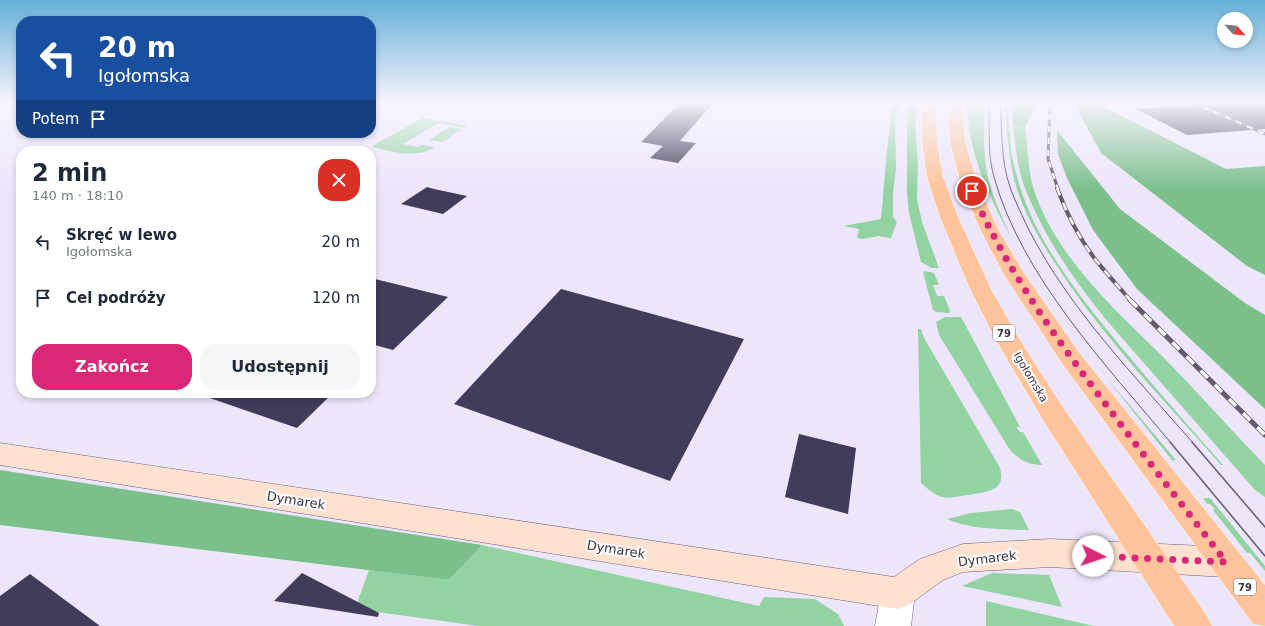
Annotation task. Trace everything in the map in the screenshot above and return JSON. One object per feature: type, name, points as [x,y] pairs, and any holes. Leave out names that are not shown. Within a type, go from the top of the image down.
[{"type":"main road","name":"Igołomska","points":[[929,131],[934,171],[950,220],[971,271],[1002,330],[1097,483],[1194,626]]},
{"type":"main road","name":"79","points":[[957,131],[961,155],[970,185],[996,242],[1018,281],[1067,354],[1265,612]]},
{"type":"street","name":"Dymarek","points":[[0,454],[898,593],[932,569],[962,558],[1050,553],[1226,562]]},
{"type":"street","points":[[893,626],[898,593]]},
{"type":"green space","points":[[399,131],[424,131],[403,144],[418,147],[421,145],[435,147],[421,153],[406,154],[372,146]]},
{"type":"green space","points":[[443,131],[459,131],[442,142],[429,140]]},
{"type":"green space","points":[[889,131],[895,131],[896,169],[893,193],[893,217],[897,222],[891,238],[878,236],[864,239],[857,238],[859,229],[843,226],[881,219]]},
{"type":"green space","points":[[907,131],[915,131],[918,162],[917,199],[922,222],[939,268],[932,268],[921,262],[909,213],[907,193]]},
{"type":"green space","points":[[970,131],[984,131],[988,179],[1012,239],[995,206],[981,173]]},
{"type":"green space","points":[[1007,131],[1010,131],[1011,158],[1013,159],[1020,186],[1029,211],[1041,236],[1071,283],[1122,348],[1223,465],[1221,465],[1157,394],[1096,321],[1053,260],[1025,210],[1014,178],[1008,146]]},
{"type":"green space","points":[[1014,131],[1025,131],[1033,188],[1047,220],[1060,243],[1092,285],[1167,361],[1265,465],[1265,497],[1255,490],[1108,322],[1072,275],[1041,224],[1025,188],[1016,149]]},
{"type":"green space","points":[[1057,131],[1120,209],[1245,303],[1265,315],[1265,409],[1137,289],[1093,230],[1067,178],[1058,154]]},
{"type":"green space","points":[[1089,131],[1152,131],[1226,169],[1265,166],[1265,275],[1247,266],[1101,153]]},
{"type":"green space","points":[[923,272],[934,273],[939,285],[933,285],[937,296],[944,296],[950,311],[949,313],[936,312],[933,310]]},
{"type":"green space","points":[[945,317],[961,317],[1020,427],[1016,427],[1020,432],[1023,432],[1042,465],[1024,461],[1010,450],[939,335],[936,322]]},
{"type":"green space","points":[[918,329],[921,329],[924,338],[999,466],[1001,481],[994,489],[981,493],[945,498],[934,493],[921,483]]},
{"type":"green space","points":[[1104,375],[1176,460],[1173,460],[1176,465]]},
{"type":"green space","points":[[0,470],[482,545],[449,580],[0,525]]},
{"type":"green space","points":[[1203,498],[1210,498],[1265,566],[1265,571],[1250,553],[1247,553],[1213,510],[1215,509],[1210,504],[1207,504]]},
{"type":"green space","points":[[1013,509],[1020,512],[1029,530],[977,527],[957,523],[947,519],[971,513]]},
{"type":"green space","points":[[482,545],[759,606],[764,597],[815,599],[838,614],[844,626],[479,626],[355,609],[369,570],[449,580]]},
{"type":"green space","points":[[992,573],[1049,575],[1062,607],[962,586]]},
{"type":"green space","points":[[986,601],[1094,626],[986,626]]},
{"type":"building","points":[[652,131],[689,131],[680,141],[696,143],[678,163],[650,158],[663,146],[641,142]]},
{"type":"building","points":[[1180,131],[1236,131],[1187,135]]},
{"type":"building","points":[[427,187],[467,196],[443,214],[401,204]]},
{"type":"building","points":[[376,279],[448,297],[393,350],[376,345]]},
{"type":"building","points":[[561,289],[744,339],[670,481],[454,404]]},
{"type":"building","points":[[210,398],[328,398],[297,428]]},
{"type":"building","points":[[799,434],[856,448],[848,514],[785,497]]},
{"type":"building","points":[[302,573],[379,613],[378,617],[274,601]]},
{"type":"building","points":[[30,574],[100,626],[0,626],[0,596]]},
{"type":"tram line","points":[[990,131],[990,159],[994,177],[1007,214],[1024,250],[1045,285],[1094,351],[1171,443]]},
{"type":"tram line","points":[[1002,131],[1005,168],[1011,191],[1029,230],[1045,259],[1084,315],[1126,367],[1193,443]]},
{"type":"tram line","points":[[1170,442],[1265,556]]},
{"type":"tram line","points":[[1192,442],[1265,527]]},
{"type":"railway","points":[[1049,131],[1048,159],[1058,189]]},
{"type":"railway","points":[[1259,131],[1265,134]]},
{"type":"railway","points":[[1057,188],[1078,234],[1089,251],[1131,301]]},
{"type":"railway","points":[[1131,301],[1265,435]]},
{"type":"route","points":[[972,191],[996,242],[1018,281],[1067,354],[1226,562],[1093,556]]}]
